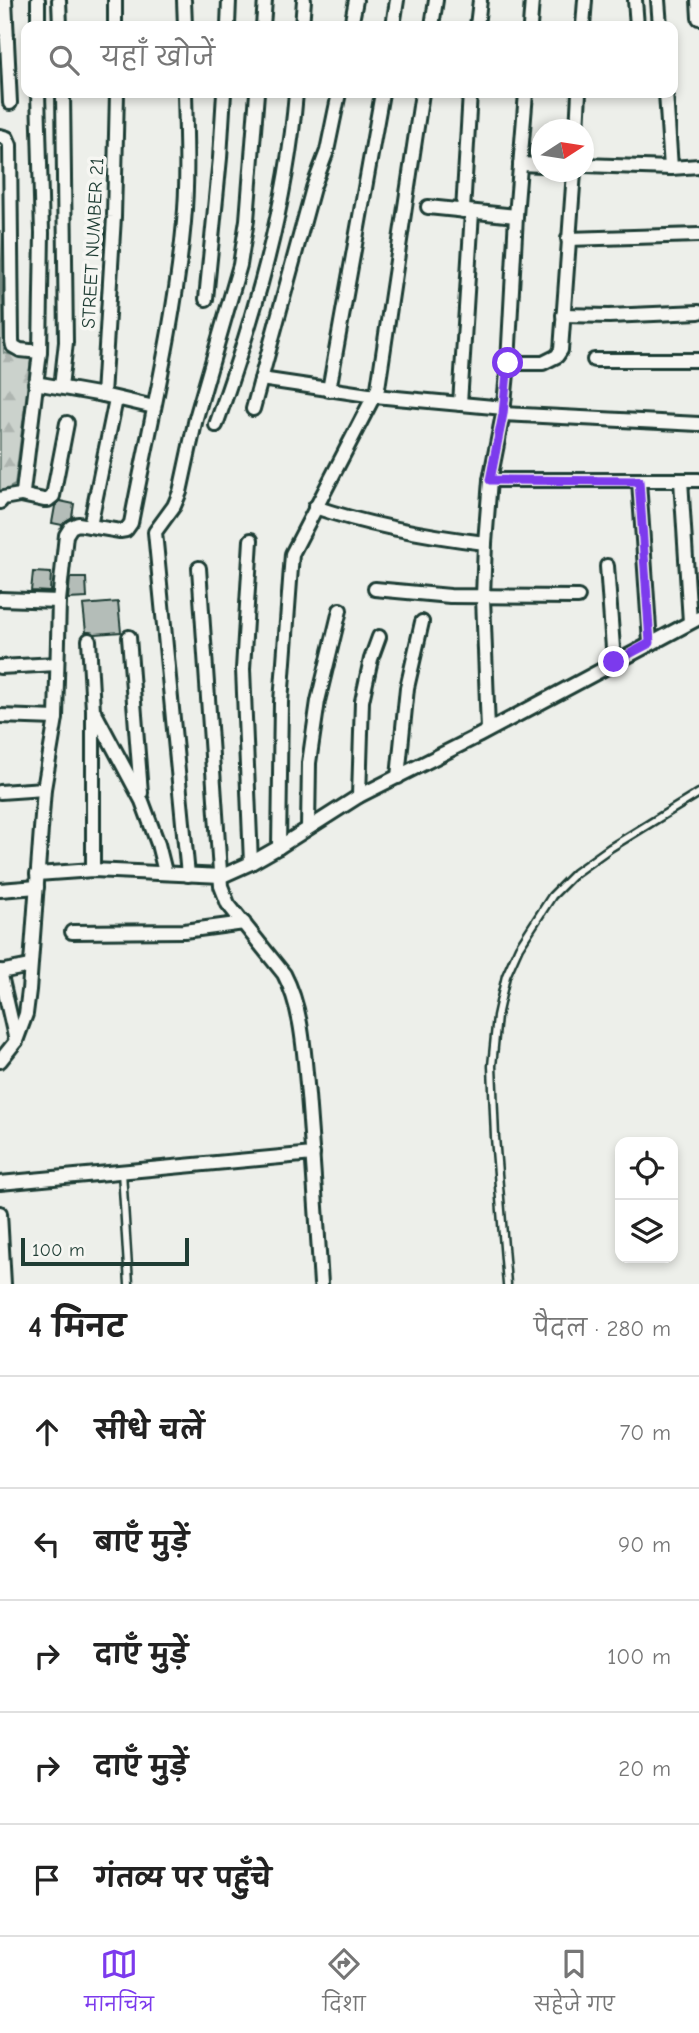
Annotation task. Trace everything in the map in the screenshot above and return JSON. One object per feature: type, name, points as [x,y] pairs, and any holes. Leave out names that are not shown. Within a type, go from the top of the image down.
[{"type":"street","points":[[5,0],[10,103]]},
{"type":"street","points":[[38,0],[38,21]]},
{"type":"street","points":[[59,0],[60,21]]},
{"type":"street","points":[[114,0],[115,21]]},
{"type":"street","points":[[184,0],[185,21]]},
{"type":"street","points":[[228,21],[229,0]]},
{"type":"street","points":[[263,21],[265,0]]},
{"type":"street","points":[[302,21],[304,0]]},
{"type":"street","points":[[352,21],[356,0]]},
{"type":"street","points":[[394,21],[397,0]]},
{"type":"street","points":[[433,21],[436,0]]},
{"type":"street","points":[[478,21],[480,0]]},
{"type":"street","points":[[530,21],[532,0]]},
{"type":"street","points":[[583,21],[585,0]]},
{"type":"street","points":[[635,0],[637,21]]},
{"type":"street","points":[[659,0],[660,21]]},
{"type":"street","points":[[698,0],[699,18]]},
{"type":"street","points":[[22,495],[40,352],[42,233],[38,98]]},
{"type":"street","points":[[61,387],[66,342],[63,98]]},
{"type":"street","name":"STREET NUMBER 21","points":[[103,395],[114,216],[117,98]]},
{"type":"street","points":[[0,1061],[16,1041],[26,1014],[44,789],[56,718],[59,601],[66,535],[75,525],[120,531],[130,527],[176,293],[184,221],[185,98]]},
{"type":"street","points":[[206,299],[224,98]]},
{"type":"street","points":[[188,874],[155,532],[178,499],[196,418],[240,265],[245,243],[257,98]]},
{"type":"street","points":[[216,425],[243,344],[272,239],[290,156],[296,98]]},
{"type":"street","points":[[253,409],[313,188],[327,151],[338,98]]},
{"type":"street","points":[[329,390],[381,98]]},
{"type":"street","points":[[279,847],[281,702],[292,554],[375,396],[382,373],[421,98]]},
{"type":"street","points":[[460,404],[470,98]]},
{"type":"street","points":[[488,730],[483,597],[485,543],[490,480],[503,411],[508,363],[526,98]]},
{"type":"street","points":[[578,119],[579,98]]},
{"type":"street","points":[[666,98],[671,168]]},
{"type":"street","points":[[0,136],[7,138],[10,145],[12,341],[13,346],[20,350],[40,352]]},
{"type":"street","points":[[520,164],[531,164]]},
{"type":"street","points":[[594,165],[671,168],[699,166]]},
{"type":"street","points":[[508,363],[543,362],[557,356],[561,350],[573,182]]},
{"type":"street","points":[[428,207],[516,216]]},
{"type":"street","points":[[568,239],[699,235]]},
{"type":"street","points":[[563,315],[699,312]]},
{"type":"street","points":[[594,360],[699,360]]},
{"type":"street","points":[[261,379],[503,411],[699,424]]},
{"type":"street","points":[[36,383],[154,407]]},
{"type":"street","points":[[90,526],[116,399]]},
{"type":"street","points":[[0,502],[3,498],[22,495],[44,500],[53,496],[68,423]]},
{"type":"street","points":[[490,480],[699,480]]},
{"type":"street","points":[[0,890],[93,870],[222,876],[279,847],[359,796],[695,620],[681,480]]},
{"type":"street","points":[[639,481],[650,643]]},
{"type":"street","points":[[315,507],[363,522],[409,532],[485,543]]},
{"type":"street","points":[[251,540],[243,669],[251,863]]},
{"type":"street","points":[[607,566],[614,662]]},
{"type":"street","points":[[199,568],[221,886],[228,905],[284,974],[291,986],[297,1009],[304,1053],[313,1154],[321,1284]]},
{"type":"street","points":[[375,589],[428,595],[578,597]]},
{"type":"street","points":[[0,599],[59,601]]},
{"type":"street","points":[[308,828],[309,763],[318,701],[340,610]]},
{"type":"street","points":[[398,777],[407,688],[422,622]]},
{"type":"street","points":[[129,636],[142,801]]},
{"type":"street","points":[[359,796],[362,701],[379,637]]},
{"type":"street","points":[[89,640],[93,710],[93,870]]},
{"type":"street","points":[[0,667],[57,664]]},
{"type":"street","points":[[93,710],[142,801],[165,872]]},
{"type":"street","points":[[0,716],[56,718]]},
{"type":"street","points":[[0,792],[44,789]]},
{"type":"street","points":[[72,932],[184,931],[244,923]]},
{"type":"street","points":[[16,1041],[0,972],[30,966]]},
{"type":"street","points":[[0,1183],[313,1154]]},
{"type":"street","points":[[0,1213],[4,1284]]},
{"type":"lane","points":[[507,1284],[492,1066],[496,1016],[506,976],[525,936],[552,896],[610,848],[699,793]]},
{"type":"lane","points":[[122,1172],[129,1284]]},
{"type":"green space","points":[[0,230],[4,353],[31,359],[15,485],[0,493]]},
{"type":"building","points":[[60,501],[74,504],[72,517],[62,525],[52,523],[55,506]]},
{"type":"building","points":[[33,572],[51,573],[50,592],[31,591]]},
{"type":"building","points":[[70,578],[86,578],[87,598],[68,599]]},
{"type":"building","points":[[118,602],[121,632],[86,632],[83,605]]},
{"type":"route","points":[[508,363],[503,414],[490,480],[639,481],[650,643],[614,662]]}]
